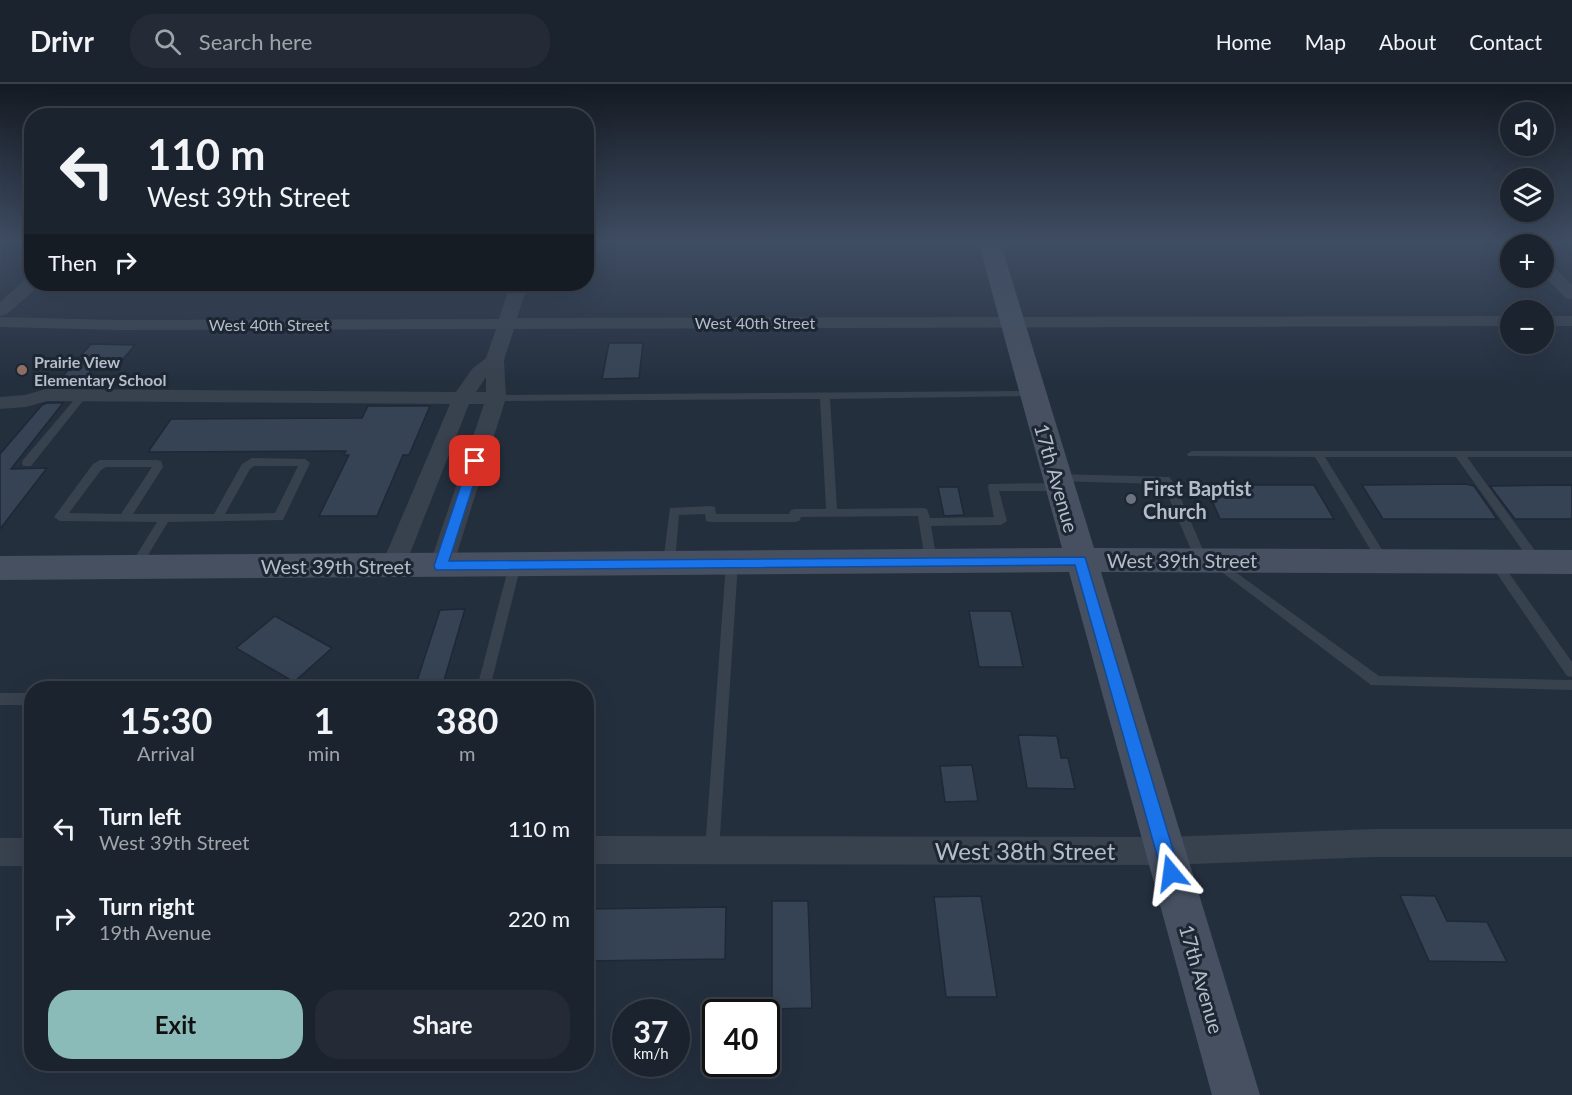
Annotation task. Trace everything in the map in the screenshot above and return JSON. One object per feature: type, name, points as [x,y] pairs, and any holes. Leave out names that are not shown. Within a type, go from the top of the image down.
[{"type":"main road","name":"17th Avenue","points":[[1002,288],[1236,1095]]},
{"type":"main road","name":"West 39th Street","points":[[0,568],[1206,559],[1572,562]]},
{"type":"street","points":[[0,311],[24,290]]},
{"type":"street","points":[[441,566],[496,398],[495,360],[517,291]]},
{"type":"street","name":"West 40th Street","points":[[0,322],[117,325],[1500,321]]},
{"type":"street","points":[[1554,321],[1572,321]]},
{"type":"street","points":[[393,566],[462,398],[475,378],[495,360]]},
{"type":"street","points":[[0,403],[27,401],[46,395],[496,398]]},
{"type":"street","name":"West 38th Street","points":[[594,850],[1165,850],[1374,843],[1572,843]]},
{"type":"street","points":[[0,852],[24,852]]},
{"type":"lane","points":[[496,398],[1033,394]]},
{"type":"lane","points":[[27,464],[83,395]]},
{"type":"lane","points":[[825,396],[832,513]]},
{"type":"lane","points":[[1192,454],[1572,454]]},
{"type":"lane","points":[[1318,454],[1383,561]]},
{"type":"lane","points":[[1459,454],[1537,562]]},
{"type":"lane","points":[[124,518],[158,467],[157,464],[104,463],[97,467],[60,517],[164,519],[279,517],[305,463],[252,462],[246,467],[217,518]]},
{"type":"lane","points":[[924,522],[1001,521],[993,487],[1165,480],[1169,483],[1206,559],[1376,681],[1572,685]]},
{"type":"lane","points":[[669,563],[674,511],[711,510],[710,518],[795,518],[795,513],[923,512],[931,561]]},
{"type":"lane","points":[[135,567],[164,519]]},
{"type":"lane","points":[[1495,562],[1572,672]]},
{"type":"lane","points":[[712,850],[732,563]]},
{"type":"lane","points":[[485,681],[515,565]]},
{"type":"lane","points":[[0,699],[24,699]]},
{"type":"building","points":[[609,343],[643,343],[639,378],[602,379]]},
{"type":"building","points":[[91,344],[135,345],[119,364],[97,364],[77,387],[53,387]]},
{"type":"building","points":[[63,403],[11,469],[47,468],[0,529],[0,454],[42,405]]},
{"type":"building","points":[[368,406],[430,406],[409,455],[403,455],[377,516],[319,516],[349,455],[344,455],[346,451],[148,452],[171,419],[362,418]]},
{"type":"building","points":[[1466,484],[1474,486],[1497,519],[1383,519],[1362,485]]},
{"type":"building","points":[[1205,485],[1314,485],[1334,519],[1220,519]]},
{"type":"building","points":[[1572,485],[1572,519],[1515,519],[1490,486]]},
{"type":"building","points":[[938,487],[958,487],[964,515],[944,516]]},
{"type":"building","points":[[465,609],[444,681],[417,681],[440,610]]},
{"type":"building","points":[[969,611],[1011,611],[1023,667],[979,667]]},
{"type":"building","points":[[275,616],[332,648],[295,681],[292,681],[236,648]]},
{"type":"building","points":[[1018,735],[1057,736],[1061,758],[1068,758],[1075,789],[1027,788]]},
{"type":"building","points":[[972,765],[978,801],[945,802],[940,766]]},
{"type":"building","points":[[1400,895],[1435,896],[1447,921],[1487,922],[1507,962],[1429,961]]},
{"type":"building","points":[[981,896],[997,997],[946,997],[934,897]]},
{"type":"building","points":[[772,901],[808,901],[812,1008],[780,1009],[780,999],[772,999]]},
{"type":"building","points":[[726,907],[725,959],[594,961],[594,909]]},
{"type":"place","name":"Prairie View Elementary School","points":[[22,370]]},
{"type":"place","name":"First Baptist Church","points":[[1131,499]]},
{"type":"route","points":[[475,461],[441,566],[1080,560],[1171,873]]}]
